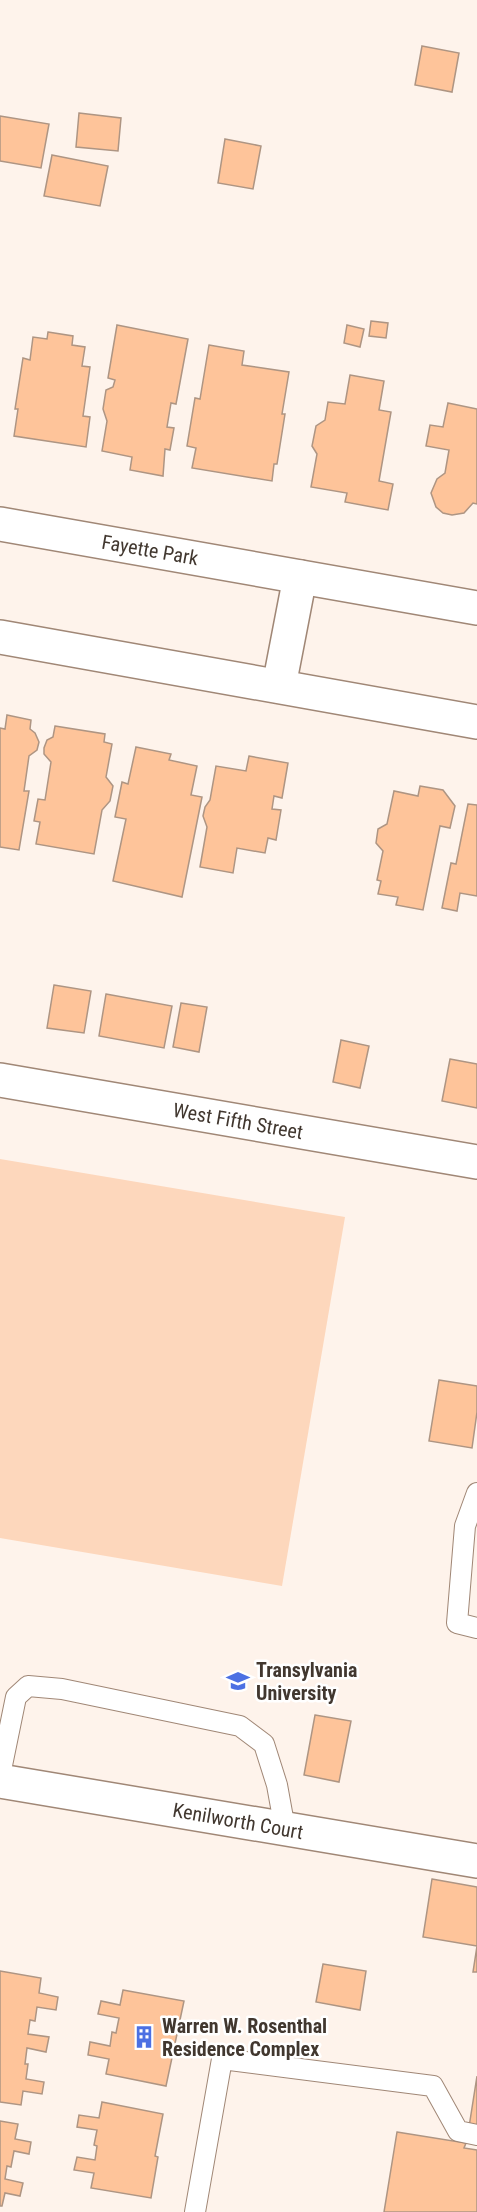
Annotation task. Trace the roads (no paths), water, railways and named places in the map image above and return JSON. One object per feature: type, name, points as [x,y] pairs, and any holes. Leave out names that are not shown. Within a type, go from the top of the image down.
[{"type":"street","name":"Fayette Park","points":[[0,524],[477,608]]},
{"type":"street","points":[[279,686],[300,577]]},
{"type":"street","points":[[0,637],[477,722]]},
{"type":"street","name":"West Fifth Street","points":[[0,1080],[477,1162]]},
{"type":"street","name":"Kenilworth Court","points":[[0,1781],[477,1861]]},
{"type":"lane","points":[[477,1493],[465,1526],[457,1623],[477,1628]]},
{"type":"lane","points":[[0,1774],[16,1697],[28,1686],[62,1689],[240,1726],[264,1744],[277,1785],[285,1829]]},
{"type":"lane","points":[[195,2212],[222,2059],[433,2086],[458,2131],[477,2135]]},
{"type":"place","name":"Transylvania University","points":[[238,1681]]},
{"type":"place","name":"Warren W. Rosenthal Residence Complex","points":[[144,2037]]}]
